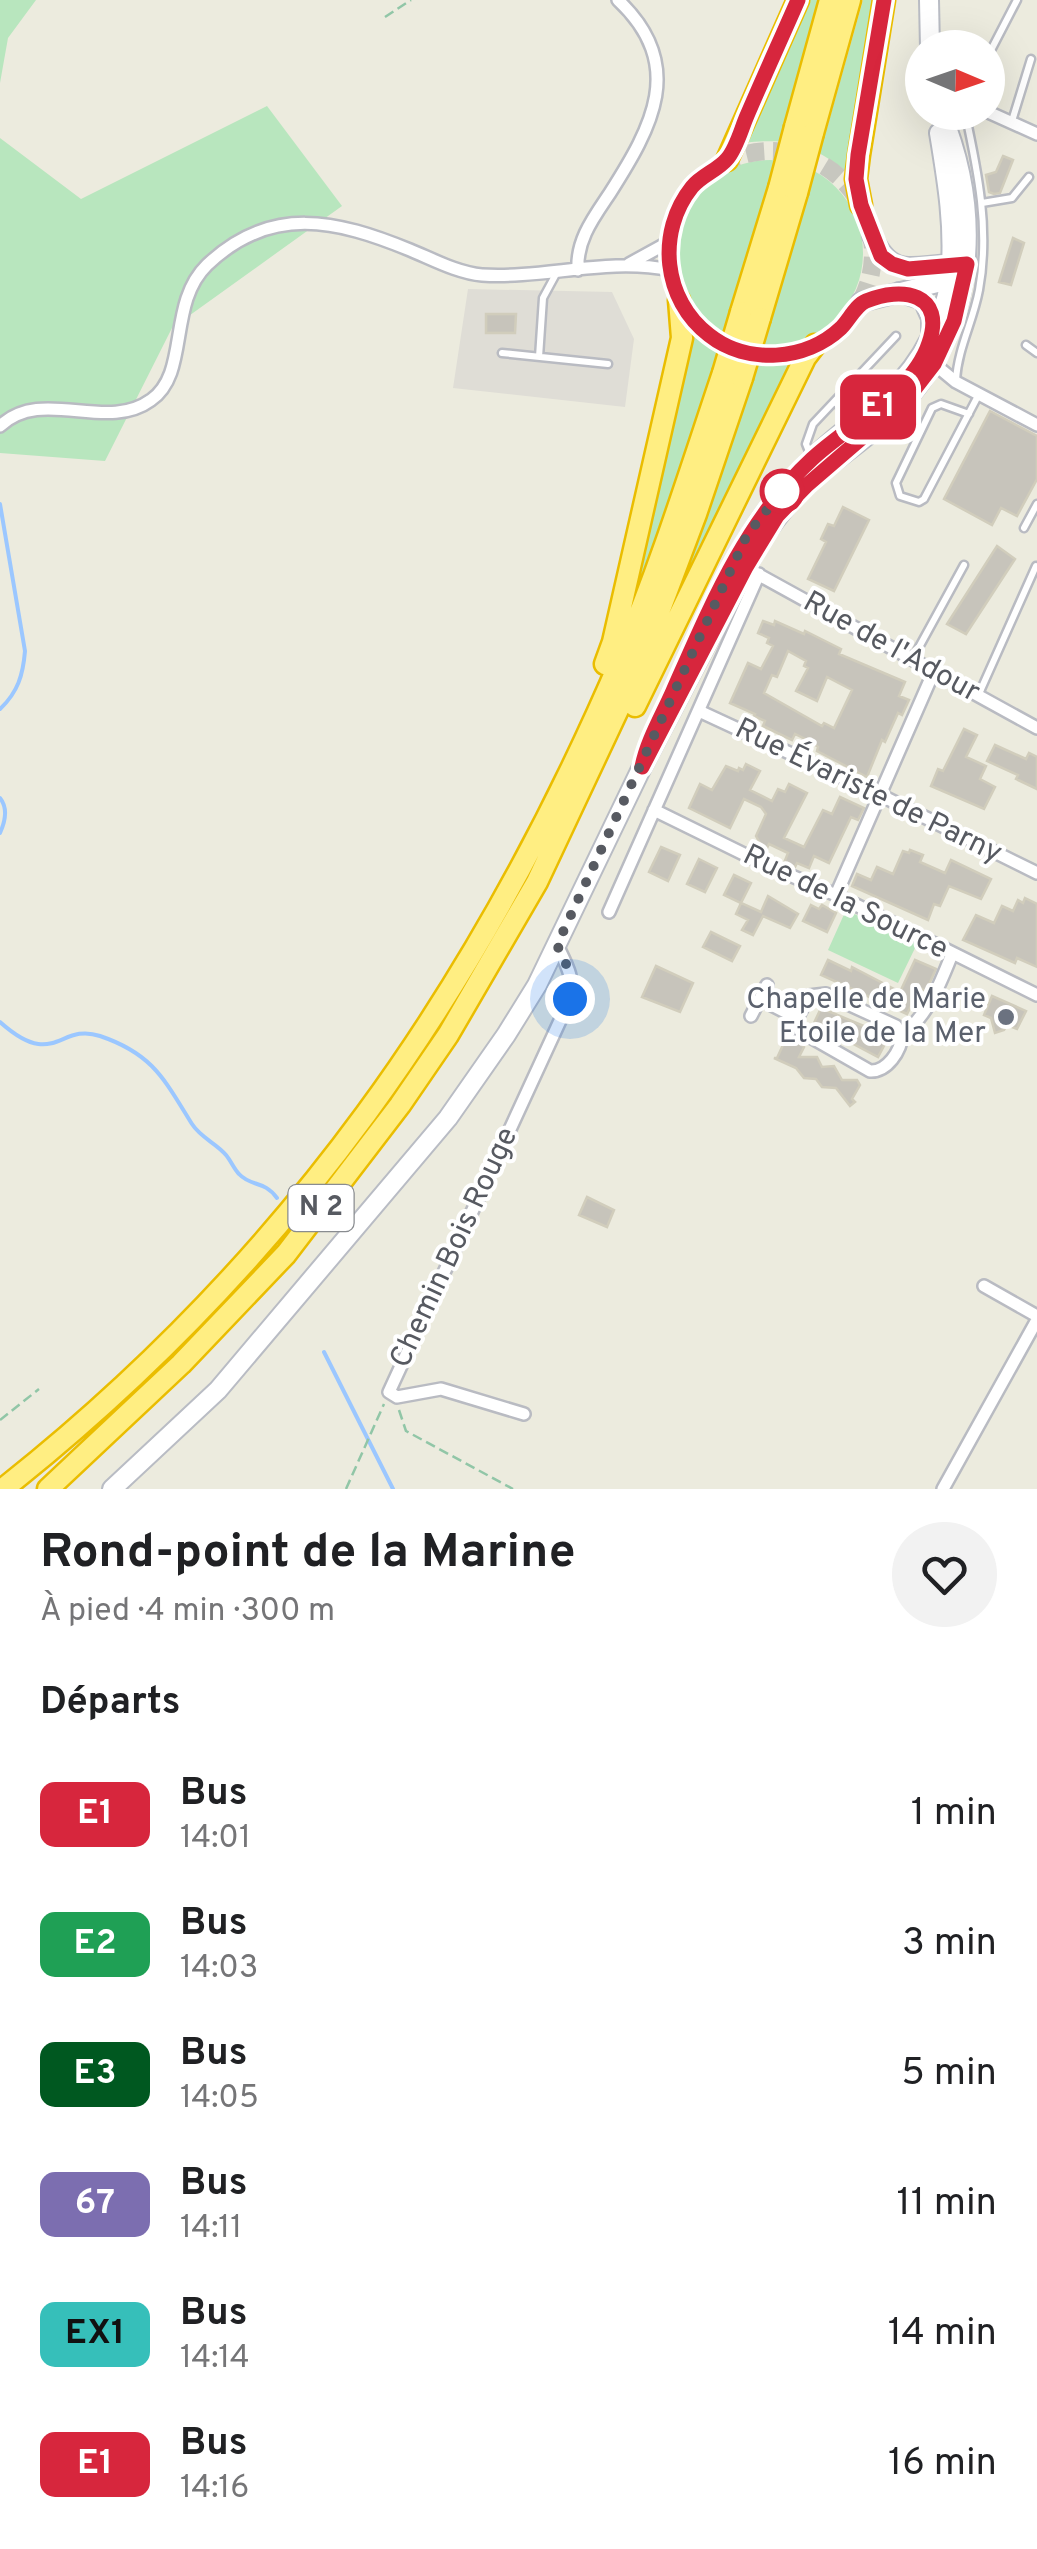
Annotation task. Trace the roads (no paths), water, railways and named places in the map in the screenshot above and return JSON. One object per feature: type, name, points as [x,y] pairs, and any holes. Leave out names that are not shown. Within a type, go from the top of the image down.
[{"type":"highway","points":[[727,160],[798,0]]},
{"type":"highway","name":"N 2","points":[[48,1489],[181,1364],[286,1254],[448,1034],[537,882],[638,665],[696,514],[804,130],[830,0]]},
{"type":"highway","name":"N 2","points":[[804,130],[850,0]]},
{"type":"highway","points":[[861,205],[856,179],[858,155],[884,0]]},
{"type":"highway","points":[[434,1018],[554,784],[614,642],[682,338],[679,300]]},
{"type":"highway","points":[[537,882],[563,848],[599,779],[805,358],[815,345]]},
{"type":"highway","name":"N 2","points":[[3,1489],[118,1391],[194,1319],[265,1243],[334,1158],[434,1018],[502,904],[580,752],[624,653],[733,375]]},
{"type":"main road","points":[[929,0],[930,30]]},
{"type":"main road","points":[[817,465],[907,399],[945,344],[958,271],[941,130]]},
{"type":"main road","points":[[934,364],[930,354],[942,333],[939,319],[969,238],[963,187],[945,130]]},
{"type":"main road","points":[[924,266],[944,244],[949,197]]},
{"type":"main road","points":[[872,236],[881,256],[892,264],[908,269],[924,266],[958,271]]},
{"type":"main road","points":[[861,302],[958,271]]},
{"type":"main road","points":[[898,292],[914,295],[928,307],[945,344]]},
{"type":"main road","points":[[939,319],[945,344]]},
{"type":"main road","points":[[112,1489],[218,1390],[448,1118],[506,1035],[557,945],[747,535],[817,465],[853,438],[858,424],[945,344]]},
{"type":"main road","points":[[642,767],[752,571],[777,516],[801,481]]},
{"type":"street","points":[[578,270],[585,231],[649,128],[657,90],[658,74],[646,34],[618,0]]},
{"type":"street","points":[[1005,118],[1037,134]]},
{"type":"street","points":[[0,426],[22,411],[37,408],[124,412],[154,399],[168,381],[181,310],[195,276],[224,249],[259,231],[290,224],[333,223],[474,274],[557,272],[628,264],[670,270]]},
{"type":"street","points":[[628,264],[669,242]]},
{"type":"street","points":[[934,364],[956,382],[1037,425]]},
{"type":"street","points":[[609,912],[699,710],[752,571]]},
{"type":"street","name":"Rue de l'Adour","points":[[752,571],[1037,728]]},
{"type":"street","points":[[836,895],[934,671]]},
{"type":"street","name":"Rue Évariste de Parny","points":[[699,710],[1037,874]]},
{"type":"street","name":"Rue de la Source","points":[[654,810],[1037,995]]},
{"type":"street","name":"Chemin Bois Rouge","points":[[524,1414],[440,1389],[393,1395],[570,999],[570,972],[557,945]]},
{"type":"street","points":[[902,1035],[896,1026],[826,994],[809,996],[797,1018],[800,1031],[876,1072],[887,1066],[902,1035],[934,998],[952,954]]},
{"type":"street","points":[[752,1016],[766,985]]},
{"type":"street","points":[[760,999],[797,1018]]},
{"type":"street","points":[[942,1489],[1037,1318],[984,1286]]},
{"type":"lane","points":[[1001,30],[1017,0]]},
{"type":"lane","points":[[1012,121],[1031,59]]},
{"type":"lane","points":[[956,382],[958,355],[945,344],[972,319],[982,266],[982,203],[968,130]]},
{"type":"lane","points":[[982,203],[1012,198],[1030,177]]},
{"type":"lane","points":[[539,357],[543,298],[557,272]]},
{"type":"lane","points":[[817,465],[806,444],[808,434],[896,336]]},
{"type":"lane","points":[[1026,345],[1037,352]]},
{"type":"lane","points":[[502,354],[608,364]]},
{"type":"lane","points":[[969,414],[947,404],[932,408],[896,483],[900,496],[919,502],[924,499],[969,414],[980,393]]},
{"type":"lane","points":[[834,402],[858,424]]},
{"type":"lane","points":[[1024,528],[1037,504]]},
{"type":"lane","points":[[912,660],[964,565]]},
{"type":"lane","points":[[978,696],[1036,566]]},
{"type":"waterway","points":[[0,504],[25,651],[18,683],[0,709]]},
{"type":"waterway","points":[[0,798],[5,815],[0,833]]},
{"type":"waterway","points":[[0,1022],[33,1043],[45,1044],[86,1033],[133,1051],[155,1070],[196,1129],[228,1157],[239,1174],[267,1188],[277,1198]]},
{"type":"waterway","points":[[324,1352],[393,1489]]},
{"type":"tunnel","points":[[771,151],[810,158],[843,181],[866,214],[873,253],[866,292],[843,325],[810,348],[771,355],[732,348],[699,325],[676,292],[669,253],[676,214],[699,181],[732,158],[771,151]]},
{"type":"place","name":"Chapelle de Marie Etoile de la Mer","points":[[1006,1017]]}]
